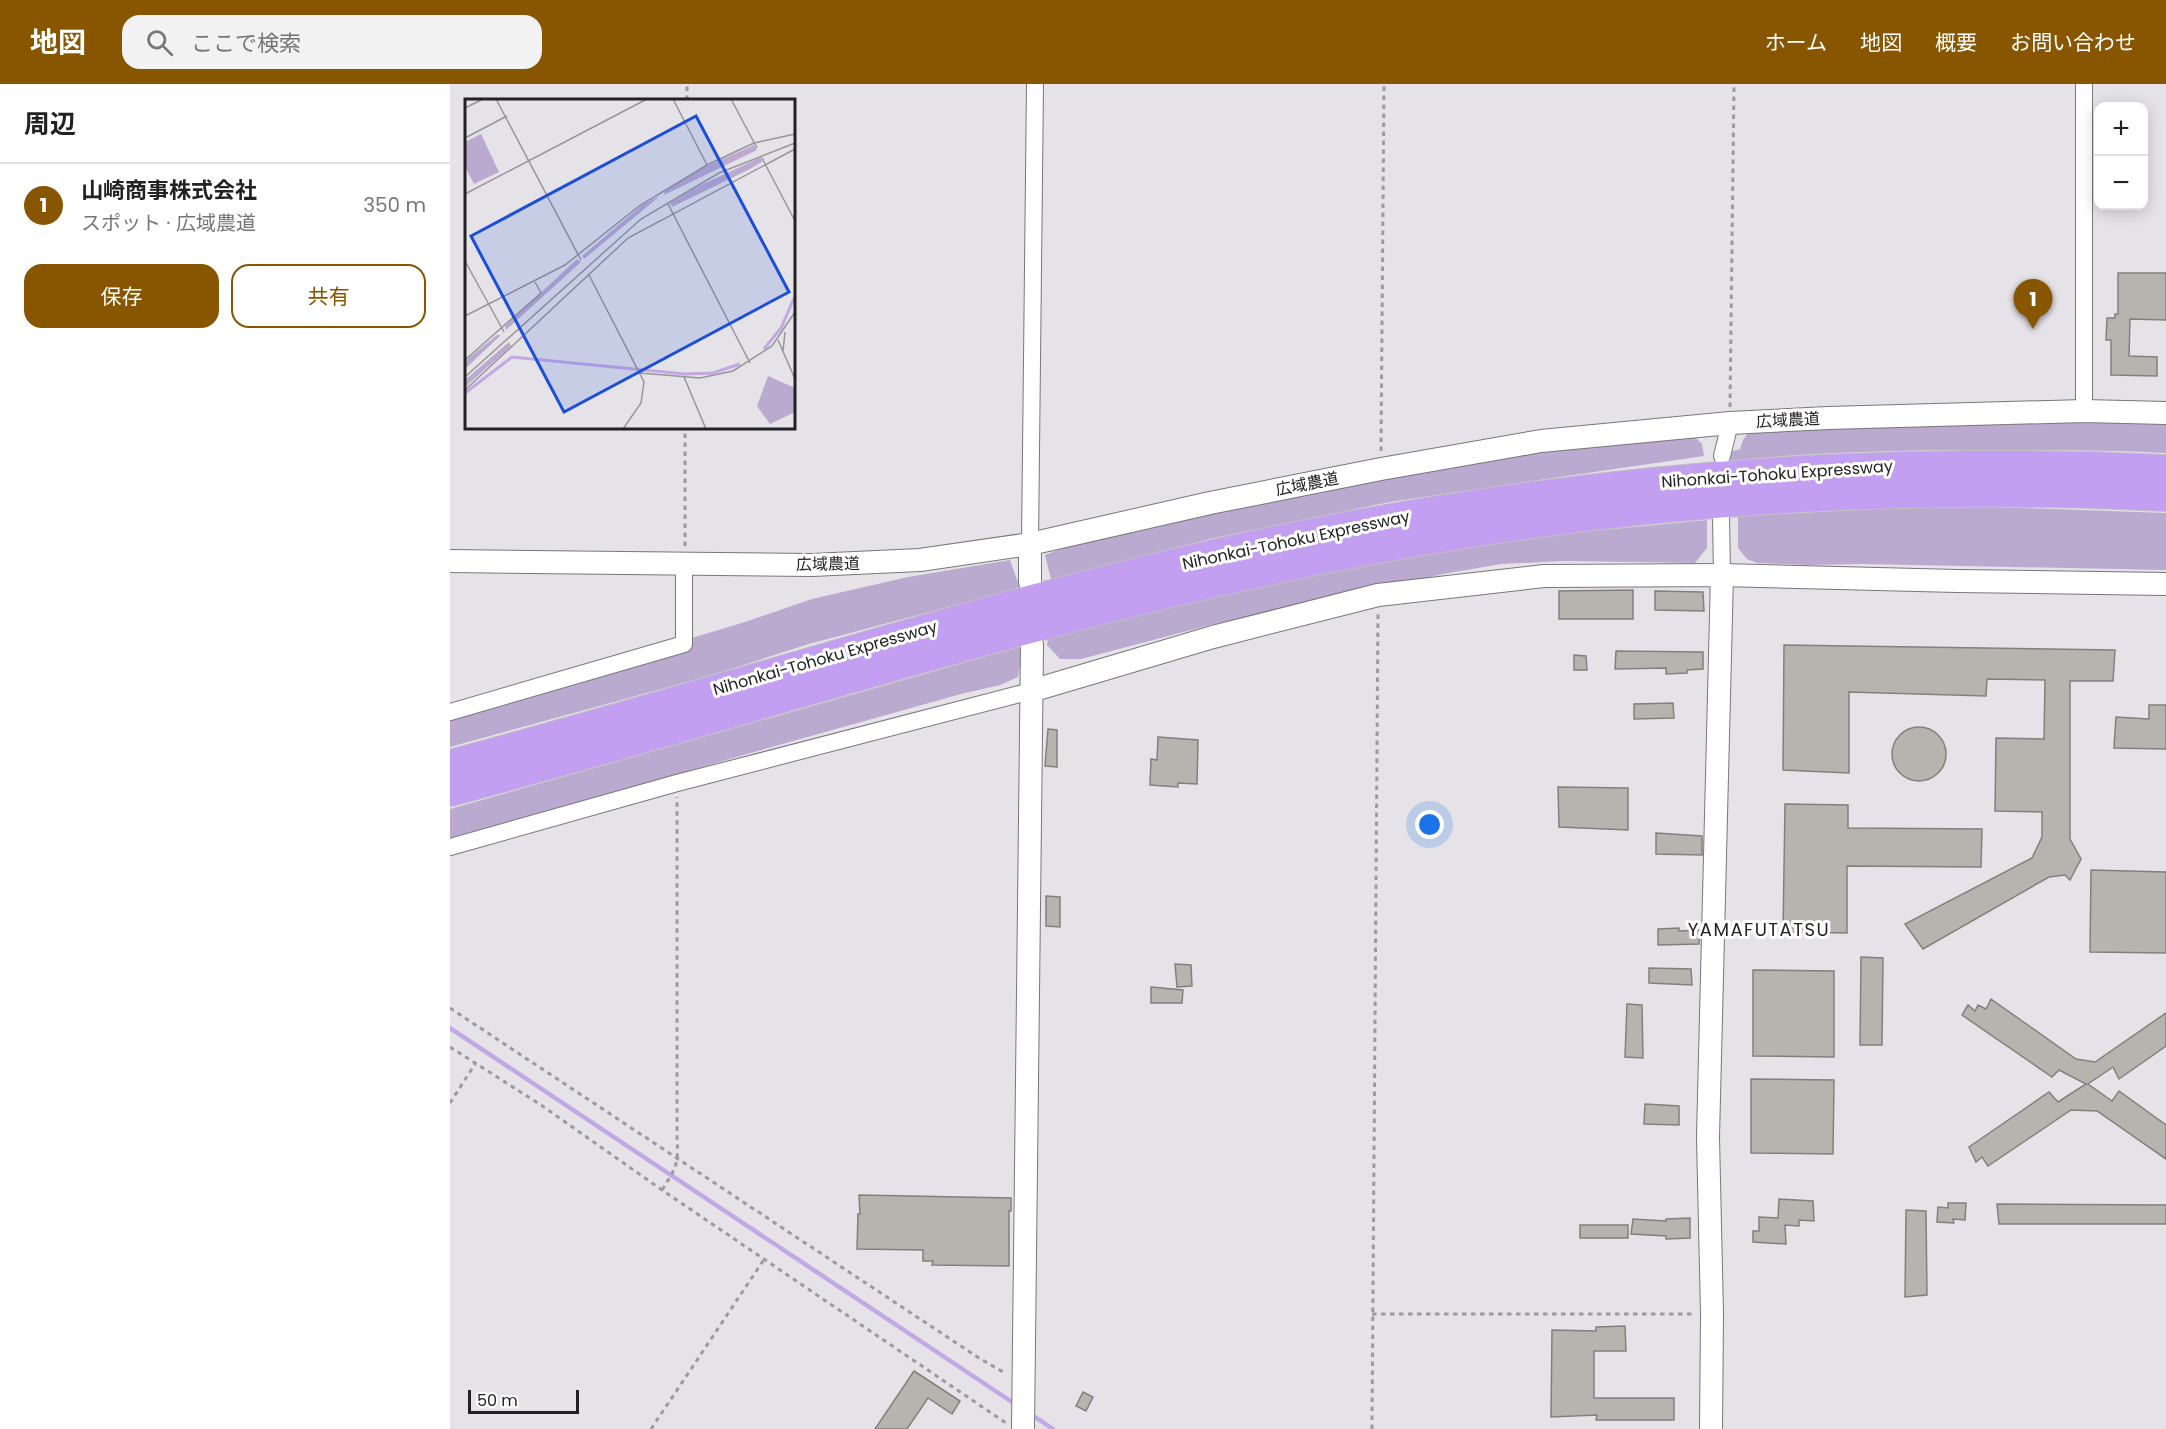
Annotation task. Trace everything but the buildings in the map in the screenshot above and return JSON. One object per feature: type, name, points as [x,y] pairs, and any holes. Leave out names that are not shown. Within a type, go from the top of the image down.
[{"type":"highway","name":"Nihonkai-Tohoku Expressway","points":[[450,765],[1014,605],[1212,556],[1420,514],[1624,485],[1710,476],[1822,469],[2069,465],[2166,470]]},
{"type":"highway","name":"Nihonkai-Tohoku Expressway","points":[[450,791],[1030,628],[1204,584],[1327,557],[1424,540],[1616,513],[1818,495],[1967,490],[2166,496]]},
{"type":"street","points":[[1030,582],[1035,84]]},
{"type":"street","points":[[2084,84],[2084,411]]},
{"type":"street","name":"広域農道","points":[[450,561],[866,564],[920,560],[1030,544],[1210,503],[1381,469],[1541,441],[1730,423],[1828,418],[2084,411],[2166,413]]},
{"type":"street","points":[[1722,456],[1730,423]]},
{"type":"street","points":[[1711,1429],[1712,1314],[1708,1137],[1722,575],[1721,516]]},
{"type":"street","points":[[450,712],[684,644],[684,563]]},
{"type":"street","points":[[450,847],[677,783],[1030,691],[1213,637],[1378,595],[1544,576],[1722,575],[2166,584]]},
{"type":"street","points":[[1020,1426],[1032,645]]},
{"type":"path","points":[[1381,469],[1384,84]]},
{"type":"path","points":[[1730,423],[1734,84]]},
{"type":"path","points":[[684,563],[685,429]]},
{"type":"path","points":[[1372,1429],[1378,595]]},
{"type":"path","points":[[662,1190],[676,1167],[678,1159],[677,783]]},
{"type":"path","points":[[450,1008],[1022,1387]]},
{"type":"path","points":[[450,1047],[541,1105],[662,1190],[1020,1426]]},
{"type":"path","points":[[450,1102],[475,1064]]},
{"type":"path","points":[[651,1429],[765,1258]]},
{"type":"path","points":[[1372,1314],[1712,1314]]},
{"type":"shaded area","points":[[2166,417],[2166,453],[1924,450],[1812,454],[1729,461],[1729,452],[1740,449],[1752,427]]},
{"type":"shaded area","points":[[1689,431],[1702,444],[1704,456],[1390,502],[1210,539],[1051,580],[1045,555],[1109,530],[1407,468]]},
{"type":"shaded area","points":[[1964,506],[2166,513],[2166,570],[1757,563],[1747,559],[1738,548],[1738,516]]},
{"type":"shaded area","points":[[1707,520],[1707,548],[1695,563],[1564,561],[1501,564],[1443,574],[1214,624],[1081,659],[1060,659],[1047,645],[1048,637],[1209,597],[1416,555],[1550,535]]},
{"type":"shaded area","points":[[1010,560],[1020,588],[809,644],[709,676],[450,747],[450,708],[742,623],[812,599],[908,577]]},
{"type":"shaded area","points":[[1019,647],[1022,654],[1018,677],[1000,685],[733,758],[450,841],[450,809]]},
{"type":"waterway","points":[[450,1028],[1015,1404]]},
{"type":"waterway","points":[[1029,1413],[1053,1429]]},
{"type":"place","name":"山崎商事株式会社","points":[[2033,329]]},
{"type":"district","name":"YAMAFUTATSU","points":[[1759,929]]}]
